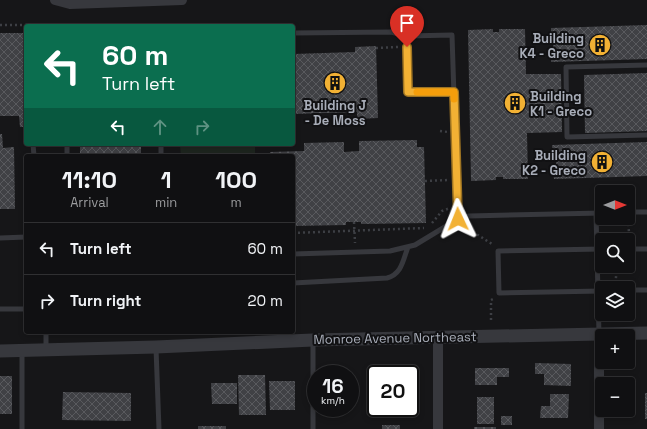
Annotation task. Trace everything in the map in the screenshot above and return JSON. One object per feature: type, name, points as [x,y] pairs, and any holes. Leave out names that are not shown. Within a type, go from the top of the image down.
[{"type":"street","points":[[55,0],[70,4],[182,0]]},
{"type":"street","name":"Monroe Avenue Northeast","points":[[635,333],[647,333]]},
{"type":"street","name":"Monroe Avenue Northeast","points":[[0,351],[156,347],[313,340],[595,334]]},
{"type":"street","points":[[438,337],[438,429]]},
{"type":"street","points":[[599,369],[599,429]]},
{"type":"lane","points":[[295,33],[391,32],[407,36],[452,35],[458,219]]},
{"type":"lane","points":[[407,36],[408,92],[454,92]]},
{"type":"lane","points":[[647,65],[566,67],[567,137],[647,136]]},
{"type":"lane","points":[[635,212],[647,212]]},
{"type":"lane","points":[[295,254],[390,251],[415,245],[458,219],[467,217],[595,213]]},
{"type":"lane","points":[[0,238],[24,237]]},
{"type":"lane","points":[[295,283],[387,278],[395,276],[408,247]]},
{"type":"lane","points":[[635,249],[647,249]]},
{"type":"lane","points":[[595,250],[498,251],[499,293],[595,291]]},
{"type":"lane","points":[[635,290],[647,290]]},
{"type":"lane","points":[[0,309],[24,309]]},
{"type":"lane","points":[[46,334],[46,350]]},
{"type":"lane","points":[[313,340],[313,429]]},
{"type":"lane","points":[[156,347],[159,429]]},
{"type":"lane","points":[[22,350],[22,429]]},
{"type":"path","points":[[0,25],[24,25]]},
{"type":"path","points":[[376,48],[407,47]]},
{"type":"path","points":[[440,130],[449,132],[449,139]]},
{"type":"path","points":[[450,173],[450,187]]},
{"type":"path","points":[[425,181],[450,180]]},
{"type":"path","points":[[295,233],[424,229],[429,227],[442,211],[451,208],[450,201]]},
{"type":"path","points":[[467,217],[467,228],[491,243],[498,251]]},
{"type":"path","points":[[354,222],[355,252]]},
{"type":"path","points":[[491,320],[491,300],[499,293]]},
{"type":"green space","points":[[180,146],[255,147],[255,154],[181,154]]},
{"type":"building","name":"Building K4 - Greco","points":[[647,25],[647,59],[551,62],[551,47],[553,47],[553,42],[551,42],[551,28]]},
{"type":"building","name":"Building K1 - Greco","points":[[493,29],[493,32],[499,32],[499,29],[525,29],[526,74],[561,74],[562,132],[527,133],[528,179],[503,179],[503,177],[496,177],[496,180],[471,181],[468,30]]},
{"type":"building","points":[[0,33],[24,33],[24,127],[20,127],[19,116],[0,116]]},
{"type":"building","name":"Building J - De Moss","points":[[376,46],[378,118],[357,119],[357,112],[295,114],[295,54],[355,52],[355,47]]},
{"type":"building","points":[[647,73],[647,131],[585,133],[584,75]]},
{"type":"building","points":[[0,134],[2,134],[3,148],[14,147],[15,209],[0,209]]},
{"type":"building","points":[[417,140],[417,147],[424,147],[426,223],[361,224],[361,222],[346,222],[346,225],[295,226],[295,154],[270,154],[270,152],[304,151],[304,143],[344,142],[344,152],[359,151],[359,141]]},
{"type":"building","name":"Building K2 - Greco","points":[[647,142],[647,176],[554,179],[553,166],[556,166],[556,159],[553,159],[552,145]]},
{"type":"building","points":[[80,146],[141,146],[141,154],[80,154]]},
{"type":"building","points":[[535,363],[571,364],[571,386],[544,385],[544,374],[535,374]]},
{"type":"building","points":[[475,368],[509,368],[509,377],[497,377],[497,385],[475,385]]},
{"type":"building","points":[[238,375],[265,375],[266,415],[239,415]]},
{"type":"building","points":[[0,376],[12,376],[12,414],[0,414]]},
{"type":"building","points":[[269,381],[295,381],[295,410],[270,410]]},
{"type":"building","points":[[211,383],[237,383],[237,404],[212,404]]},
{"type":"building","points":[[63,392],[131,393],[131,421],[62,420]]},
{"type":"building","points":[[645,393],[647,393],[647,419],[645,419]]},
{"type":"building","points":[[550,394],[569,394],[568,418],[540,418],[541,406],[550,406]]},
{"type":"building","points":[[477,397],[494,397],[494,424],[477,424]]},
{"type":"building","points":[[501,416],[512,416],[512,425],[501,425]]},
{"type":"building","points":[[382,425],[400,425],[400,429],[382,429]]},
{"type":"building","points":[[198,426],[226,426],[226,429],[198,429]]},
{"type":"building","points":[[474,427],[496,427],[496,429],[474,429]]},
{"type":"slow traffic","points":[[417,92],[454,92],[454,99]]},
{"type":"place","name":"Building K4 - Greco","points":[[600,45]]},
{"type":"place","name":"Building J - De Moss","points":[[335,83]]},
{"type":"place","name":"Building K1 - Greco","points":[[515,103]]},
{"type":"place","name":"Building K2 - Greco","points":[[602,162]]},
{"type":"route","points":[[407,47],[408,92],[454,92],[458,219]]}]
